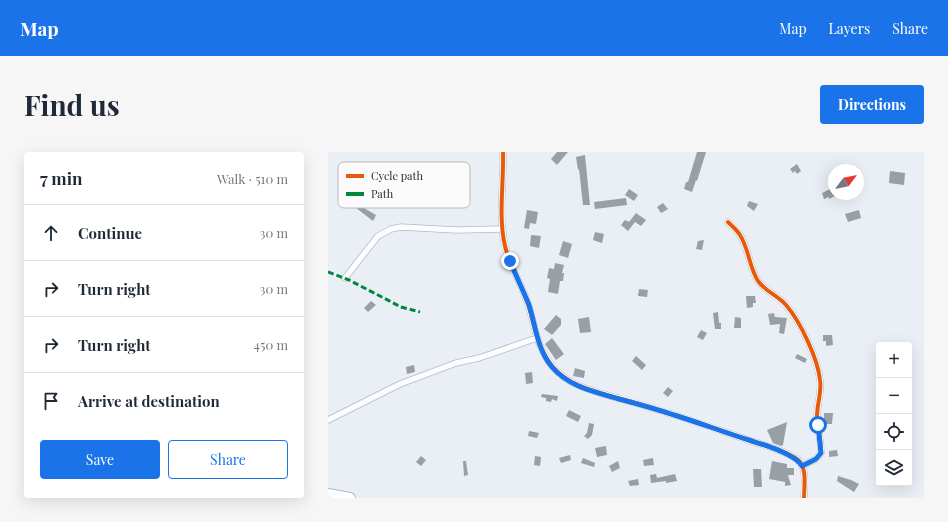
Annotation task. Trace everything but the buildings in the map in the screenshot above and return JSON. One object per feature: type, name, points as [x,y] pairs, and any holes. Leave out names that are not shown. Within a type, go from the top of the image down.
[{"type":"highway","points":[[328,494],[350,498]]},
{"type":"street","points":[[502,152],[503,229],[505,245],[527,302],[542,352],[551,366],[562,377],[576,385],[596,393],[675,415],[775,449],[800,461],[804,472],[804,498]]},
{"type":"street","points":[[728,222],[742,239],[759,283],[786,305],[796,320],[806,338],[817,368],[820,378],[818,417],[821,453],[816,459],[802,466]]},
{"type":"street","points":[[345,278],[378,236],[392,229],[401,227],[456,230],[503,229]]},
{"type":"street","points":[[328,420],[400,384],[456,363],[479,358],[537,338]]},
{"type":"marked path","points":[[328,272],[349,280],[401,307],[420,312]]},
{"type":"cycle path","points":[[503,152],[502,223],[505,246],[510,262],[529,307],[543,353],[552,366],[567,379],[584,388],[694,421],[792,456],[800,462],[804,470],[804,498]]},
{"type":"cycle path","points":[[728,222],[743,240],[758,281],[764,288],[786,305],[797,321],[808,341],[819,371],[820,394],[817,416],[821,453],[816,459],[802,466]]},
{"type":"route","points":[[510,261],[529,307],[542,352],[551,366],[562,377],[576,385],[596,393],[675,415],[775,449],[800,461],[802,466],[816,459],[821,453],[818,425]]}]
